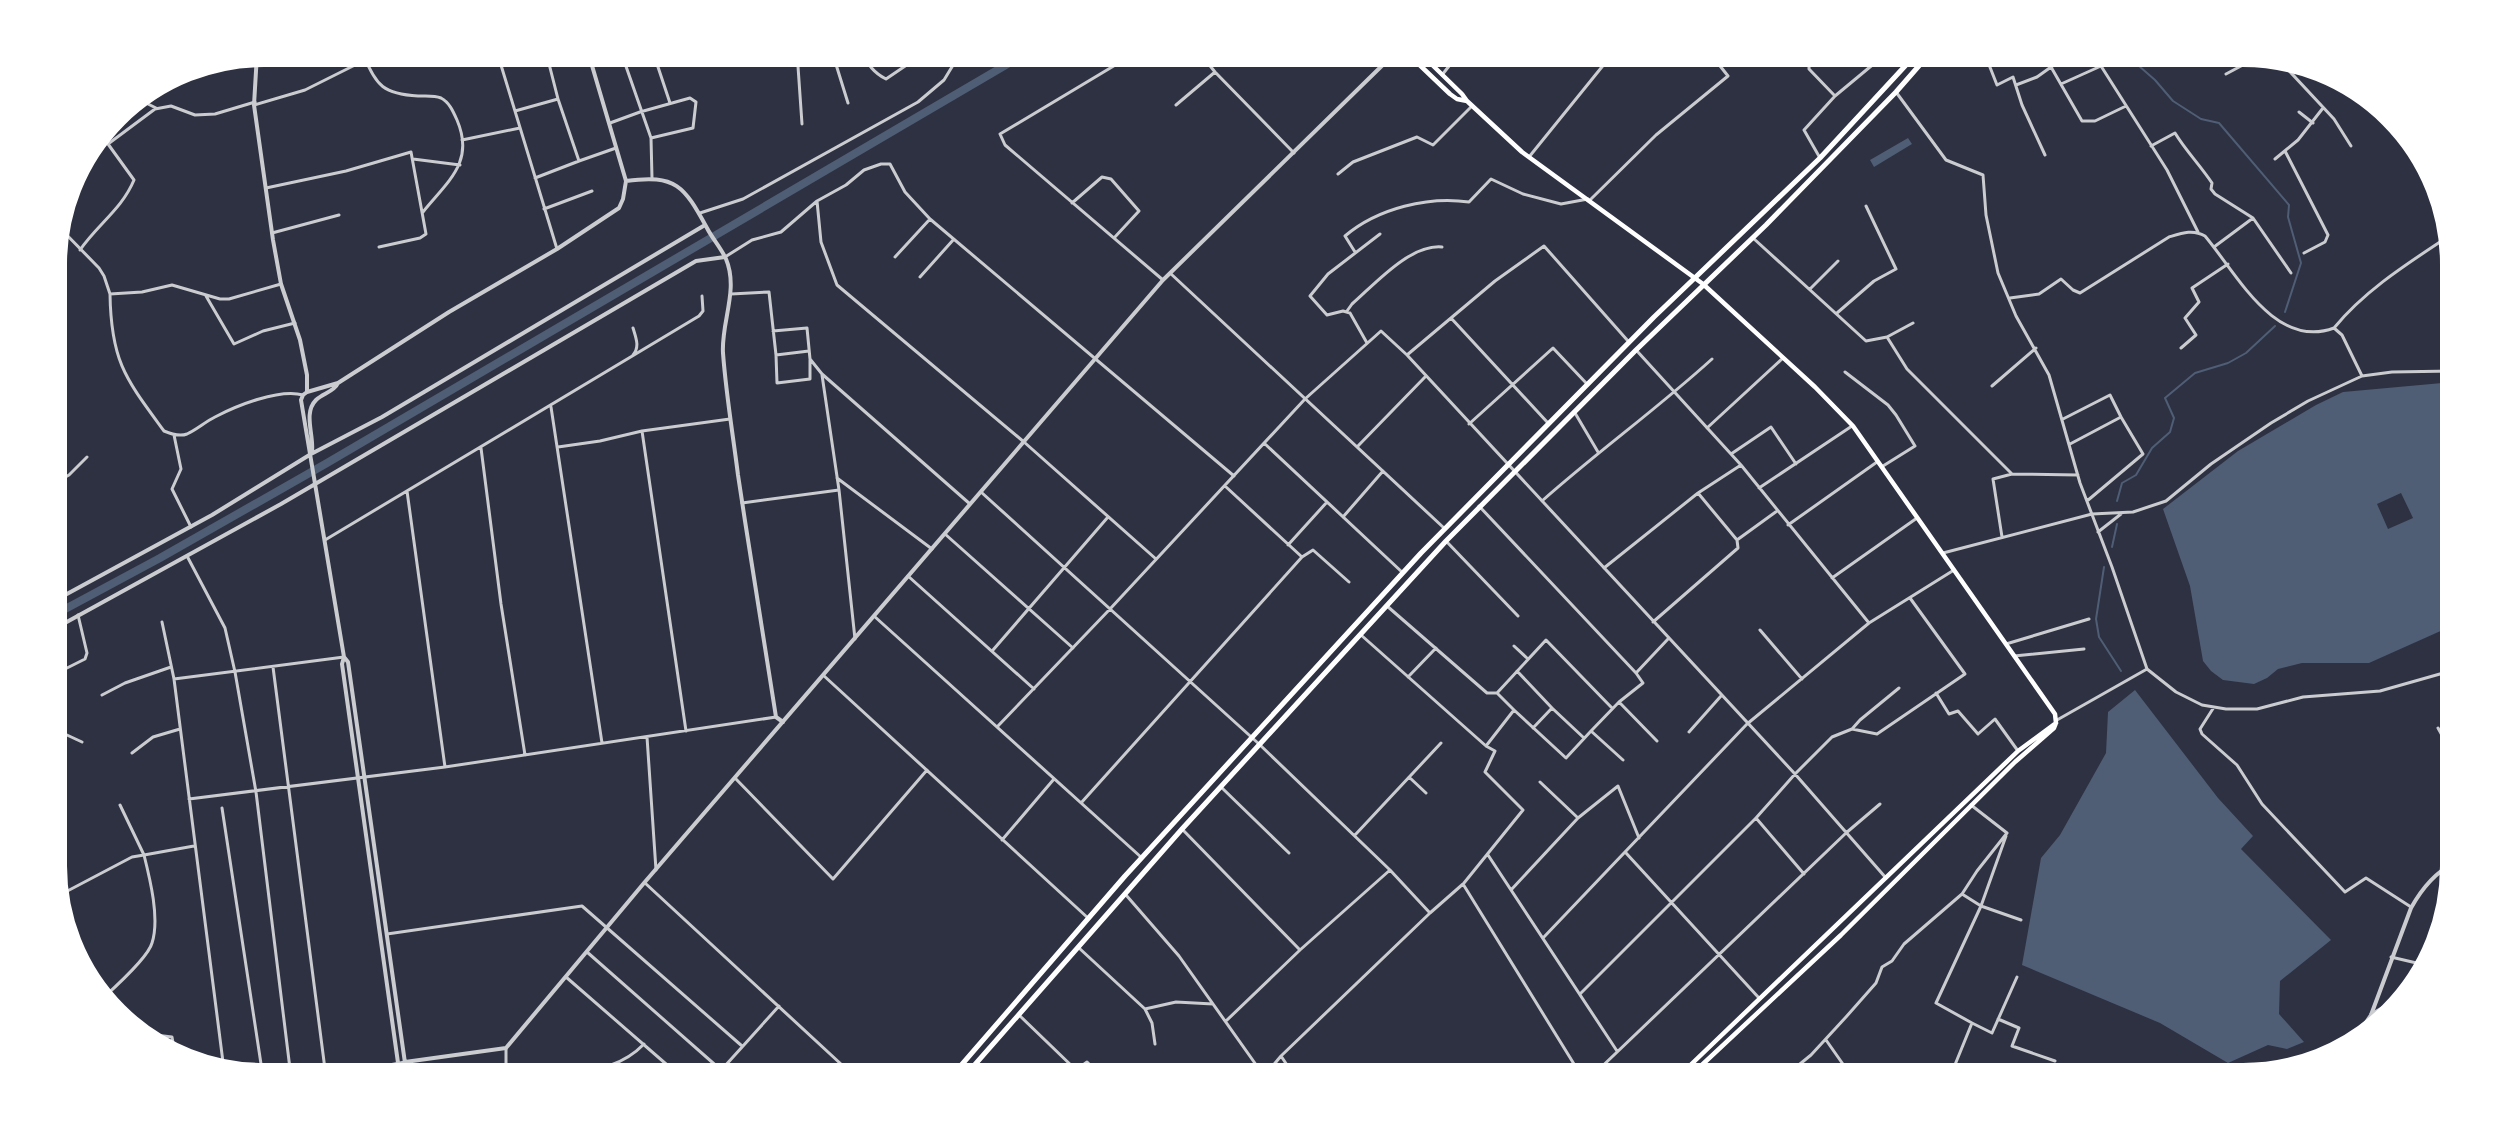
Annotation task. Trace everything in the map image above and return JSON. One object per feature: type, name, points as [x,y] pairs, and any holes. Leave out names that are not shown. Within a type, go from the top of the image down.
[{"type":"main road","points":[[1418,63],[1450,94],[1457,99],[1467,101]]},
{"type":"main road","points":[[1430,63],[1472,106],[1529,157],[1703,284],[1784,357],[1853,426],[2055,714],[2054,728],[1700,1067]]},
{"type":"main road","points":[[960,1067],[1142,858],[1444,528],[1820,158],[1909,63]]},
{"type":"main road","points":[[973,1067],[1182,829],[1479,506],[1703,284],[1753,238],[1896,92],[1921,63]]},
{"type":"main road","points":[[1689,1067],[2018,751],[2056,721]]},
{"type":"main road","points":[[1917,850],[1923,854]]},
{"type":"main road","points":[[1723,1035],[1728,1041]]},
{"type":"street","points":[[108,144],[144,116],[158,109],[171,106],[195,115],[215,114],[305,90],[358,63]]},
{"type":"street","points":[[365,63],[372,77],[382,88],[404,95],[436,96],[443,99],[454,115],[464,154],[460,165],[423,212]]},
{"type":"street","points":[[500,63],[557,249]]},
{"type":"street","points":[[549,63],[558,99],[579,161]]},
{"type":"street","points":[[406,1067],[348,663],[344,657],[301,400],[307,393],[338,382],[440,317],[614,213],[623,199],[626,182],[591,63]]},
{"type":"street","points":[[624,63],[651,138],[652,178]]},
{"type":"street","points":[[657,63],[670,104]]},
{"type":"street","points":[[797,63],[802,124]]},
{"type":"street","points":[[836,63],[848,103]]},
{"type":"street","points":[[866,63],[886,79],[910,63]]},
{"type":"street","points":[[700,213],[743,199],[918,102],[944,80],[955,63]]},
{"type":"street","points":[[1119,63],[1000,134],[1005,145],[1163,280]]},
{"type":"street","points":[[1208,63],[1294,153]]},
{"type":"street","points":[[506,1067],[506,1048],[644,883],[1163,280],[1385,63]]},
{"type":"street","points":[[1442,75],[1451,63]]},
{"type":"street","points":[[1529,157],[1605,63]]},
{"type":"street","points":[[1355,252],[1346,236],[1355,229],[1385,214],[1425,200],[1447,199],[1469,202],[1491,179],[1523,194],[1561,204],[1589,200],[1656,135],[1728,76],[1718,63]]},
{"type":"street","points":[[1809,63],[1809,69],[1835,96]]},
{"type":"street","points":[[1820,158],[1804,129],[1835,96],[1876,63]]},
{"type":"street","points":[[1902,63],[1906,66]]},
{"type":"street","points":[[1988,63],[1997,85],[2013,77],[2022,105],[2045,155]]},
{"type":"street","points":[[2016,85],[2037,77],[2057,63]]},
{"type":"street","points":[[2099,63],[2167,170],[2198,232]]},
{"type":"street","points":[[2226,74],[2244,63]]},
{"type":"street","points":[[256,64],[254,104],[272,233],[282,284],[304,358],[307,393]]},
{"type":"street","points":[[2061,84],[2101,66]]},
{"type":"street","points":[[2051,67],[2082,121],[2096,121],[2126,106]]},
{"type":"street","points":[[2287,68],[2334,119],[2351,146]]},
{"type":"street","points":[[1176,105],[1215,72]]},
{"type":"street","points":[[1896,92],[1946,160],[1983,175],[1986,215],[1994,260],[2016,316],[2036,348],[2049,375],[2078,475],[2147,669],[2176,692],[2202,705],[2257,709],[2303,697],[2380,691],[2444,673]]},
{"type":"street","points":[[610,123],[690,98],[696,102],[693,128],[651,138]]},
{"type":"street","points":[[515,111],[558,99]]},
{"type":"street","points":[[148,104],[158,109]]},
{"type":"street","points":[[1338,174],[1353,162],[1417,137],[1433,145],[1472,106]]},
{"type":"street","points":[[2275,159],[2313,123],[2323,108]]},
{"type":"street","points":[[2299,112],[2313,123]]},
{"type":"street","points":[[462,140],[520,128]]},
{"type":"street","points":[[2151,146],[2175,133],[2184,149],[2199,164],[2212,183],[2211,189],[2215,194],[2253,218],[2290,273]]},
{"type":"street","points":[[81,250],[89,237],[124,201],[134,180],[104,142]]},
{"type":"street","points":[[535,178],[617,147]]},
{"type":"street","points":[[2285,151],[2328,234],[2325,242],[2304,253]]},
{"type":"street","points":[[266,188],[356,168],[408,152],[413,159],[426,230],[424,236],[379,247]]},
{"type":"street","points":[[413,159],[460,165]]},
{"type":"street","points":[[63,623],[188,556],[472,394],[696,261],[725,257],[752,240],[781,232],[817,201],[846,185],[864,170],[881,164],[890,164],[905,192],[930,219],[1234,476]]},
{"type":"street","points":[[1072,202],[1102,177],[1111,179],[1139,211],[1114,238]]},
{"type":"street","points":[[626,182],[652,178],[670,182],[683,192],[700,213],[725,257],[731,282],[723,350],[730,419],[776,717]]},
{"type":"street","points":[[544,209],[592,191]]},
{"type":"street","points":[[817,201],[821,242],[837,285],[1024,442],[1156,559]]},
{"type":"street","points":[[1837,313],[1874,281],[1896,269],[1866,206]]},
{"type":"street","points":[[272,233],[339,215]]},
{"type":"street","points":[[2214,247],[2253,218]]},
{"type":"street","points":[[896,257],[930,219]]},
{"type":"street","points":[[63,596],[191,527],[311,454],[382,417],[705,225]]},
{"type":"street","points":[[2009,298],[2039,294],[2061,279],[2080,293],[2169,237],[2183,232],[2198,232],[2205,236],[2269,315],[2283,325],[2320,333],[2334,328],[2354,304],[2442,240]]},
{"type":"street","points":[[66,234],[104,276],[110,294],[111,328],[124,374],[164,431],[174,435],[185,435],[217,416],[243,405],[285,393],[315,394],[310,413],[311,454]]},
{"type":"street","points":[[1380,234],[1328,274],[1310,296],[1327,315],[1347,311],[1352,304],[1411,255],[1430,246],[1442,247]]},
{"type":"street","points":[[1753,238],[1866,341],[1887,337],[1913,323]]},
{"type":"street","points":[[920,277],[954,239]]},
{"type":"street","points":[[1407,355],[1495,281],[1544,246],[1630,343]]},
{"type":"street","points":[[1810,289],[1838,261]]},
{"type":"street","points":[[2181,348],[2196,335],[2185,318],[2199,302],[2192,288],[2228,264]]},
{"type":"street","points":[[1170,273],[1444,528]]},
{"type":"street","points":[[110,294],[142,292],[172,285],[205,295],[229,299],[282,284]]},
{"type":"street","points":[[730,294],[769,292],[777,383],[810,379],[807,328],[773,332]]},
{"type":"street","points":[[205,295],[207,302],[234,344],[263,331],[295,323]]},
{"type":"street","points":[[325,540],[699,316],[703,311],[702,296]]},
{"type":"street","points":[[1347,311],[1354,318],[1367,343]]},
{"type":"street","points":[[1451,318],[1550,424]]},
{"type":"street","points":[[630,358],[637,350],[633,328]]},
{"type":"street","points":[[2334,328],[2342,335],[2362,376]]},
{"type":"street","points":[[997,727],[1305,399],[1381,331],[1407,355],[1507,466],[1795,774],[1887,879]]},
{"type":"street","points":[[1887,337],[1907,369],[2012,474]]},
{"type":"street","points":[[1469,424],[1553,348],[1588,386]]},
{"type":"street","points":[[1992,386],[2036,348]]},
{"type":"street","points":[[1636,350],[1741,465],[1831,579],[1869,623]]},
{"type":"street","points":[[776,354],[809,351]]},
{"type":"street","points":[[1707,428],[1784,357]]},
{"type":"street","points":[[810,359],[822,374],[970,504]]},
{"type":"street","points":[[1542,501],[1598,452],[1675,393],[1712,359]]},
{"type":"street","points":[[1943,553],[2092,514],[2133,512],[2166,501],[2211,464],[2308,401],[2362,376],[2392,372],[2444,371]]},
{"type":"street","points":[[1845,372],[1888,405],[1915,446],[1883,466]]},
{"type":"street","points":[[822,374],[839,490],[855,639]]},
{"type":"street","points":[[1357,447],[1425,377]]},
{"type":"street","points":[[315,401],[335,389],[338,382]]},
{"type":"street","points":[[2063,419],[2110,395],[2143,454],[2087,501]]},
{"type":"street","points":[[551,406],[602,743]]},
{"type":"street","points":[[1575,413],[1598,452]]},
{"type":"street","points":[[2070,444],[2121,417]]},
{"type":"street","points":[[558,447],[600,441],[642,431],[730,419]]},
{"type":"street","points":[[1759,488],[1853,426]]},
{"type":"street","points":[[1731,454],[1771,427],[1796,464]]},
{"type":"street","points":[[642,431],[687,730]]},
{"type":"street","points":[[174,435],[181,469],[172,489],[191,527]]},
{"type":"street","points":[[1264,443],[1403,573]]},
{"type":"street","points":[[481,448],[501,604],[525,755]]},
{"type":"street","points":[[63,478],[87,457]]},
{"type":"street","points":[[1788,525],[1879,461]]},
{"type":"street","points":[[1603,569],[1698,493],[1741,465]]},
{"type":"street","points":[[1343,517],[1383,471]]},
{"type":"street","points":[[2002,537],[1993,479],[2012,474],[2078,475]]},
{"type":"street","points":[[837,478],[932,549]]},
{"type":"street","points":[[1225,486],[1302,557]]},
{"type":"street","points":[[742,503],[839,490]]},
{"type":"street","points":[[407,491],[445,767]]},
{"type":"street","points":[[981,492],[1259,744],[1355,835],[1430,913]]},
{"type":"street","points":[[1653,622],[1738,548],[1737,540],[1698,493]]},
{"type":"street","points":[[1288,545],[1327,502]]},
{"type":"street","points":[[1387,606],[1487,693],[1497,693],[1566,758],[1618,702],[1643,683],[1479,506]]},
{"type":"street","points":[[1737,540],[1777,511]]},
{"type":"street","points":[[2098,532],[2123,513]]},
{"type":"street","points":[[1831,579],[1918,516]]},
{"type":"street","points":[[993,650],[1108,518]]},
{"type":"street","points":[[945,534],[1073,648]]},
{"type":"street","points":[[1446,541],[1518,616]]},
{"type":"street","points":[[1081,803],[1302,557],[1313,550],[1349,582]]},
{"type":"street","points":[[188,556],[225,628],[235,672],[256,792],[290,1067]]},
{"type":"street","points":[[1543,939],[1747,724],[1869,623],[1954,570]]},
{"type":"street","points":[[908,576],[1034,689]]},
{"type":"street","points":[[1852,729],[1877,734],[1965,674],[1910,598]]},
{"type":"street","points":[[63,670],[85,659],[87,653],[78,615]]},
{"type":"street","points":[[874,616],[1142,858]]},
{"type":"street","points":[[2006,644],[2089,620]]},
{"type":"street","points":[[162,622],[174,680],[223,1063]]},
{"type":"street","points":[[1760,630],[1802,680]]},
{"type":"street","points":[[1272,1067],[1430,913],[1463,884],[1523,810],[1485,772],[1495,751],[1486,746],[1361,635]]},
{"type":"street","points":[[1636,673],[1668,639]]},
{"type":"street","points":[[1497,693],[1546,640],[1612,708]]},
{"type":"street","points":[[1514,646],[1528,659]]},
{"type":"street","points":[[1408,677],[1436,648]]},
{"type":"street","points":[[2014,656],[2084,649]]},
{"type":"street","points":[[174,680],[344,657]]},
{"type":"street","points":[[344,657],[342,664],[398,1067]]},
{"type":"street","points":[[102,695],[125,683],[171,667]]},
{"type":"street","points":[[273,668],[325,1067]]},
{"type":"street","points":[[2056,721],[2147,669]]},
{"type":"street","points":[[1516,671],[1584,738]]},
{"type":"street","points":[[823,675],[1089,919]]},
{"type":"street","points":[[1580,994],[1756,818],[1832,737],[1852,729],[1899,688]]},
{"type":"street","points":[[1936,693],[1949,714],[1958,711],[1978,734],[1995,719],[2018,751]]},
{"type":"street","points":[[1689,732],[1721,696]]},
{"type":"street","points":[[1618,702],[1657,741]]},
{"type":"street","points":[[2214,707],[2200,729],[2202,734],[2237,765],[2262,804],[2300,847],[2345,892],[2366,878],[2410,904],[2411,908]]},
{"type":"street","points":[[1533,728],[1552,708]]},
{"type":"street","points":[[1486,746],[1514,710]]},
{"type":"street","points":[[189,799],[445,767],[776,717],[783,722]]},
{"type":"street","points":[[2438,728],[2444,739]]},
{"type":"street","points":[[132,753],[153,737],[180,729]]},
{"type":"street","points":[[1591,731],[1623,760]]},
{"type":"street","points":[[63,733],[81,742]]},
{"type":"street","points":[[647,737],[656,870]]},
{"type":"street","points":[[1355,835],[1441,743]]},
{"type":"street","points":[[735,778],[833,879],[927,770]]},
{"type":"street","points":[[1409,777],[1426,793]]},
{"type":"street","points":[[1002,840],[1054,779]]},
{"type":"street","points":[[1540,782],[1578,818]]},
{"type":"street","points":[[1511,890],[1578,818],[1618,786],[1639,838]]},
{"type":"street","points":[[1221,787],[1289,853]]},
{"type":"street","points":[[1602,1067],[1880,804]]},
{"type":"street","points":[[108,992],[152,944],[155,922],[151,882],[144,855],[120,805]]},
{"type":"street","points":[[1971,806],[2007,833]]},
{"type":"street","points":[[222,808],[261,1067]]},
{"type":"street","points":[[1756,818],[1804,874]]},
{"type":"street","points":[[1182,829],[1300,950]]},
{"type":"street","points":[[1795,1067],[1825,1039],[1876,983],[1882,967],[1892,961],[1904,944],[1962,894],[2007,833]]},
{"type":"street","points":[[2007,833],[1981,906],[1936,1003],[1992,1033],[2017,977]]},
{"type":"street","points":[[65,892],[132,857],[195,846]]},
{"type":"street","points":[[1625,852],[1761,999]]},
{"type":"street","points":[[1488,855],[1618,1052]]},
{"type":"street","points":[[1226,1021],[1300,950],[1390,870]]},
{"type":"street","points":[[2362,1028],[2370,1015],[2411,908],[2432,880],[2444,871]]},
{"type":"street","points":[[644,883],[844,1067]]},
{"type":"street","points":[[1463,884],[1576,1067]]},
{"type":"street","points":[[1962,894],[1981,906],[2020,920]]},
{"type":"street","points":[[1126,895],[1179,956],[1257,1067]]},
{"type":"street","points":[[387,934],[582,906],[609,927],[742,1046]]},
{"type":"street","points":[[1078,948],[1145,1009],[1152,1023],[1155,1044]]},
{"type":"street","points":[[587,952],[718,1067]]},
{"type":"street","points":[[2391,957],[2419,964]]},
{"type":"street","points":[[566,977],[670,1067]]},
{"type":"street","points":[[1145,1009],[1176,1002],[1213,1004]]},
{"type":"street","points":[[2370,1015],[2388,1005]]},
{"type":"street","points":[[724,1067],[779,1006]]},
{"type":"street","points":[[1020,1016],[1073,1067]]},
{"type":"street","points":[[1998,1019],[2019,1028],[2012,1046],[2055,1061]]},
{"type":"street","points":[[1954,1067],[1972,1023]]},
{"type":"street","points":[[156,1035],[172,1037],[173,1045]]},
{"type":"street","points":[[1825,1039],[1845,1067]]},
{"type":"street","points":[[607,1067],[632,1057],[644,1044]]},
{"type":"street","points":[[377,1067],[506,1048]]},
{"type":"street","points":[[1281,1056],[1288,1067]]},
{"type":"street","points":[[1080,1067],[1087,1062],[1092,1067]]},
{"type":"water","points":[[1908,138],[1912,144],[1874,167],[1870,160]]},
{"type":"water","points":[[2444,382],[2444,629],[2369,663],[2302,663],[2278,669],[2267,678],[2254,684],[2223,680],[2203,661],[2190,586],[2163,509],[2238,451],[2316,405],[2343,392]],"holes":[[[2401,493],[2413,518],[2388,529],[2377,504]]]},
{"type":"water","points":[[2135,690],[2218,798],[2253,836],[2241,849],[2331,940],[2280,981],[2279,1014],[2304,1042],[2287,1049],[2268,1045],[2228,1063],[2160,1023],[2022,965],[2041,858],[2060,835],[2106,753],[2108,712]]},
{"type":"waterway","points":[[63,610],[327,463],[1009,63]]},
{"type":"waterway","points":[[2136,63],[2155,80],[2173,101],[2201,119],[2219,123],[2289,205],[2288,217],[2301,263],[2285,312]]},
{"type":"waterway","points":[[2117,501],[2122,483],[2136,475],[2152,448],[2170,432],[2174,418],[2165,398],[2195,373],[2228,363],[2246,353],[2275,326]]},
{"type":"waterway","points":[[2112,547],[2117,524]]},
{"type":"waterway","points":[[2104,567],[2096,619],[2099,637],[2121,671]]}]
